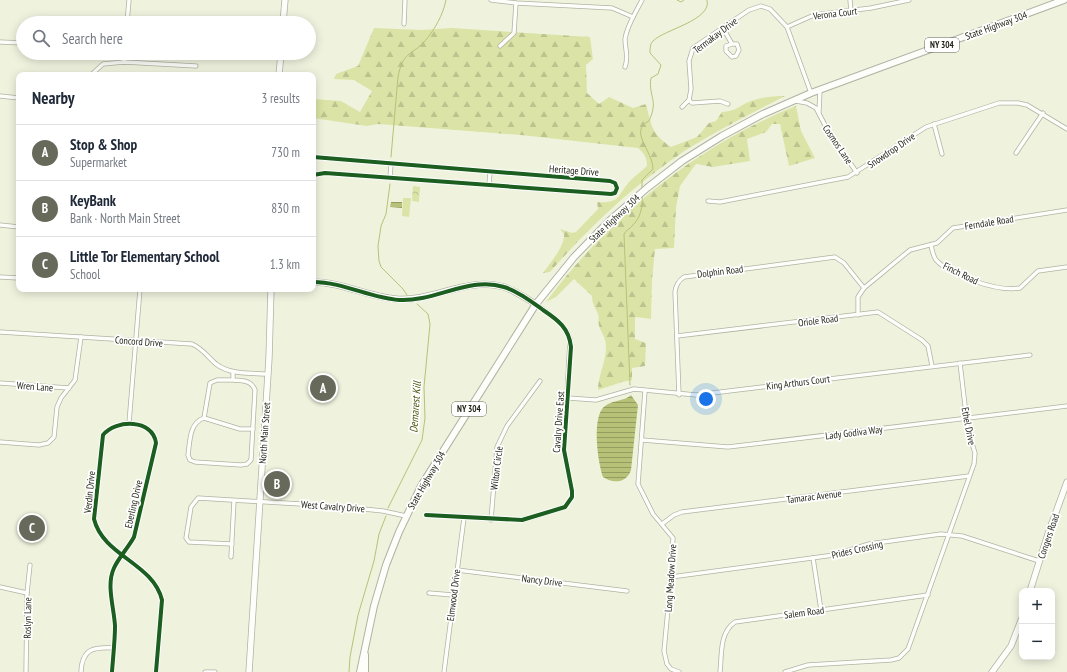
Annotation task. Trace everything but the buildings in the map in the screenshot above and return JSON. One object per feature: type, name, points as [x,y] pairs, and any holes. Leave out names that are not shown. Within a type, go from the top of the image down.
[{"type":"main road","name":"State Highway 304","points":[[360,672],[382,578],[406,516],[433,466],[536,304],[580,250],[646,188],[714,140],[755,118],[811,93],[1064,0]]},
{"type":"main road","name":"State Highway 304","points":[[365,648],[365,672]]},
{"type":"street","points":[[128,16],[129,0]]},
{"type":"street","points":[[283,16],[284,0]]},
{"type":"street","points":[[404,24],[405,0]]},
{"type":"street","points":[[491,0],[516,3],[612,8],[633,17]]},
{"type":"street","points":[[625,67],[628,61],[625,40],[633,17],[642,0]]},
{"type":"street","points":[[850,0],[851,11]]},
{"type":"street","name":"Verona Court","points":[[787,27],[814,15],[851,11],[908,0]]},
{"type":"street","points":[[500,46],[514,33],[516,3]]},
{"type":"street","name":"Termakay Drive","points":[[689,100],[689,61],[690,53],[693,48],[755,7],[762,6],[770,9],[787,27]]},
{"type":"street","points":[[787,27],[811,93]]},
{"type":"street","points":[[723,28],[732,44]]},
{"type":"street","points":[[0,42],[16,43]]},
{"type":"street","points":[[279,72],[280,60]]},
{"type":"street","points":[[94,72],[103,64],[124,62],[196,66]]},
{"type":"street","name":"Cosmos Lane","points":[[820,90],[818,106],[820,115],[827,129],[857,173]]},
{"type":"street","points":[[0,96],[16,98]]},
{"type":"street","points":[[682,107],[689,100],[692,103],[720,101],[728,104]]},
{"type":"street","name":"Cosmos Lane","points":[[791,101],[810,104],[820,115]]},
{"type":"street","name":"Snowdrop Drive","points":[[708,201],[716,203],[735,200],[840,180],[857,173],[918,131],[934,124],[999,104],[1009,102],[1027,105],[1067,128]]},
{"type":"street","points":[[1016,153],[1043,113]]},
{"type":"street","points":[[934,124],[942,154]]},
{"type":"street","name":"Heritage Drive","points":[[316,157],[609,181],[615,183],[617,188],[615,193],[611,194],[325,172],[316,174]]},
{"type":"street","points":[[390,178],[391,164]]},
{"type":"street","points":[[489,185],[490,172]]},
{"type":"street","name":"Ferndale Road","points":[[864,288],[910,250],[931,245],[943,239],[953,228],[1067,210]]},
{"type":"street","points":[[0,225],[16,227]]},
{"type":"street","name":"Finch Road","points":[[931,245],[935,259],[941,264],[971,280],[1000,288],[1020,288],[1026,284],[1038,271],[1067,267]]},
{"type":"street","name":"Dolphin Road","points":[[679,395],[676,285],[679,280],[690,275],[835,257],[844,263],[864,288]]},
{"type":"street","points":[[0,277],[16,278]]},
{"type":"street","points":[[316,282],[330,283],[386,298],[407,300],[427,297],[477,284],[491,284],[506,288],[536,304]]},
{"type":"street","points":[[858,315],[858,296],[864,288]]},
{"type":"street","points":[[129,423],[137,341],[140,292]]},
{"type":"street","name":"North Main Street","points":[[249,672],[268,374],[271,292]]},
{"type":"street","name":"Cavalry Drive East","points":[[426,515],[491,520],[522,520],[559,510],[570,503],[572,491],[564,450],[570,339],[568,332],[560,323],[536,304]]},
{"type":"street","name":"Oriole Road","points":[[677,336],[874,312],[881,314],[922,340],[928,346],[932,366]]},
{"type":"street","name":"Concord Drive","points":[[0,332],[192,344],[197,346],[217,365],[233,372],[268,374]]},
{"type":"street","points":[[0,442],[39,445],[48,443],[54,438],[57,407],[75,380],[81,337]]},
{"type":"street","name":"King Arthurs Court","points":[[568,398],[596,400],[631,390],[679,395],[696,395],[1030,355]]},
{"type":"street","name":"Ethel Drive","points":[[949,534],[969,476],[975,453],[967,419],[960,363]]},
{"type":"street","points":[[233,372],[233,380]]},
{"type":"street","points":[[204,418],[210,383],[217,380],[248,381],[252,384],[255,390],[253,428],[251,460],[247,464],[241,465],[195,462],[190,460],[188,455],[193,426],[197,421],[204,418],[240,429],[253,428]]},
{"type":"street","name":"Wilton Circle","points":[[491,520],[497,447],[507,426],[540,381]]},
{"type":"street","name":"Wren Lane","points":[[0,383],[69,388]]},
{"type":"street","name":"Long Meadow Drive","points":[[645,391],[638,484],[646,502],[673,538],[664,651],[667,664],[671,669],[679,672]]},
{"type":"street","name":"Lady Godiva Way","points":[[642,440],[728,447],[1067,406]]},
{"type":"street","name":"Eberling Drive","points":[[112,672],[114,612],[110,583],[114,568],[134,537],[156,443],[154,435],[147,428],[129,423]]},
{"type":"street","name":"Verdin Drive","points":[[129,423],[114,426],[103,435],[94,519],[97,530],[102,538],[152,579],[160,588],[162,600],[156,672]]},
{"type":"street","name":"Tamarac Avenue","points":[[662,524],[674,514],[682,512],[969,476]]},
{"type":"street","name":"Congers Road","points":[[1031,588],[1067,482]]},
{"type":"street","name":"West Cavalry Drive","points":[[232,544],[189,542],[186,538],[191,507],[198,498],[335,506],[384,511],[406,516]]},
{"type":"street","points":[[230,557],[234,501]]},
{"type":"street","name":"Elmwood Drive","points":[[444,672],[464,518]]},
{"type":"street","points":[[785,672],[808,665],[899,658],[904,654],[912,643],[949,534]]},
{"type":"street","name":"Prides Crossing","points":[[671,577],[834,555],[869,544],[949,534],[962,536],[1040,561]]},
{"type":"street","points":[[813,558],[821,610]]},
{"type":"street","name":"Roslyn Lane","points":[[26,672],[27,593],[30,565]]},
{"type":"street","name":"Nancy Drive","points":[[457,570],[627,591]]},
{"type":"street","points":[[0,588],[27,593]]},
{"type":"street","points":[[429,593],[453,595]]},
{"type":"street","name":"Salem Road","points":[[720,672],[723,639],[729,626],[735,622],[928,595]]},
{"type":"street","points":[[992,672],[1011,646],[1020,624]]},
{"type":"street","points":[[81,672],[85,656],[91,649],[98,647],[114,648]]},
{"type":"street","points":[[204,672],[215,672]]},
{"type":"green space","points":[[374,28],[422,30],[452,28],[590,37],[593,59],[586,65],[587,93],[599,104],[609,97],[633,108],[646,104],[653,129],[664,142],[671,147],[697,137],[709,123],[716,121],[722,112],[734,109],[751,101],[785,96],[710,136],[667,163],[614,206],[581,238],[550,272],[543,273],[564,239],[564,234],[560,229],[572,233],[576,232],[598,209],[597,202],[615,200],[631,180],[647,166],[646,158],[638,148],[521,135],[378,124],[367,126],[316,118],[316,99],[341,101],[360,112],[372,91],[354,80],[334,79],[336,74],[358,66]]},
{"type":"green space","points":[[796,106],[801,131],[815,158],[789,166],[780,124],[772,124],[766,132],[747,139],[750,161],[713,167],[696,164],[680,186],[676,208],[674,248],[655,249],[652,280],[651,319],[635,317],[635,339],[646,343],[645,366],[632,368],[632,380],[598,390],[599,379],[606,353],[606,344],[599,326],[598,315],[592,296],[574,279],[556,297],[546,302],[598,241],[627,213],[658,187],[690,163],[724,141],[759,122]]},
{"type":"green space","points":[[413,186],[420,187],[419,202],[412,201]]},
{"type":"green space","points":[[403,198],[411,198],[409,217],[402,216]]},
{"type":"shaded area","points":[[391,202],[402,202],[402,208],[390,207]]},
{"type":"shaded area","points":[[631,395],[638,405],[631,470],[623,480],[611,481],[603,477],[601,470],[597,440],[598,419],[605,406]]},
{"type":"waterway","name":"Demarest Kill","points":[[391,157],[398,77],[402,63],[405,58],[420,46],[432,32],[441,16],[446,0]]},
{"type":"waterway","points":[[677,0],[681,2],[684,0]]},
{"type":"waterway","points":[[642,190],[642,180],[653,169],[652,162],[641,136],[641,130],[643,125],[649,121],[652,114],[653,103],[650,84],[651,78],[658,74],[661,65],[650,53],[651,45],[658,37],[695,19],[707,7],[707,0]]},
{"type":"waterway","name":"Demarest Kill","points":[[390,184],[386,214],[381,226],[378,246],[379,261],[381,267],[407,295]]},
{"type":"waterway","points":[[630,385],[624,234],[636,222],[640,215],[642,195]]},
{"type":"waterway","name":"Demarest Kill","points":[[388,508],[422,440],[425,418],[424,387],[430,324],[428,314],[417,304]]},
{"type":"waterway","name":"Demarest Kill","points":[[349,672],[350,657],[358,615],[374,561],[379,534],[386,516]]},
{"type":"cycle path","points":[[316,157],[610,181],[615,183],[617,188],[615,193],[611,194],[325,173],[316,174]]},
{"type":"cycle path","points":[[316,282],[346,287],[388,299],[399,300],[412,300],[465,287],[491,284],[504,287],[525,297],[553,317],[562,325],[568,335],[571,347],[564,450],[572,497],[565,507],[522,520],[426,515]]},
{"type":"cycle path","points":[[112,672],[115,626],[111,596],[112,575],[116,564],[121,556],[124,552],[129,545],[134,537],[156,443],[153,435],[148,429],[133,424],[116,426],[103,435],[94,519],[99,532],[107,542],[117,551],[128,560],[139,568],[157,587],[162,600],[156,672]]},
{"type":"place","name":"Stop & Shop","points":[[323,388]]},
{"type":"place","name":"KeyBank","points":[[277,484]]},
{"type":"place","name":"Little Tor Elementary School","points":[[32,528]]}]
